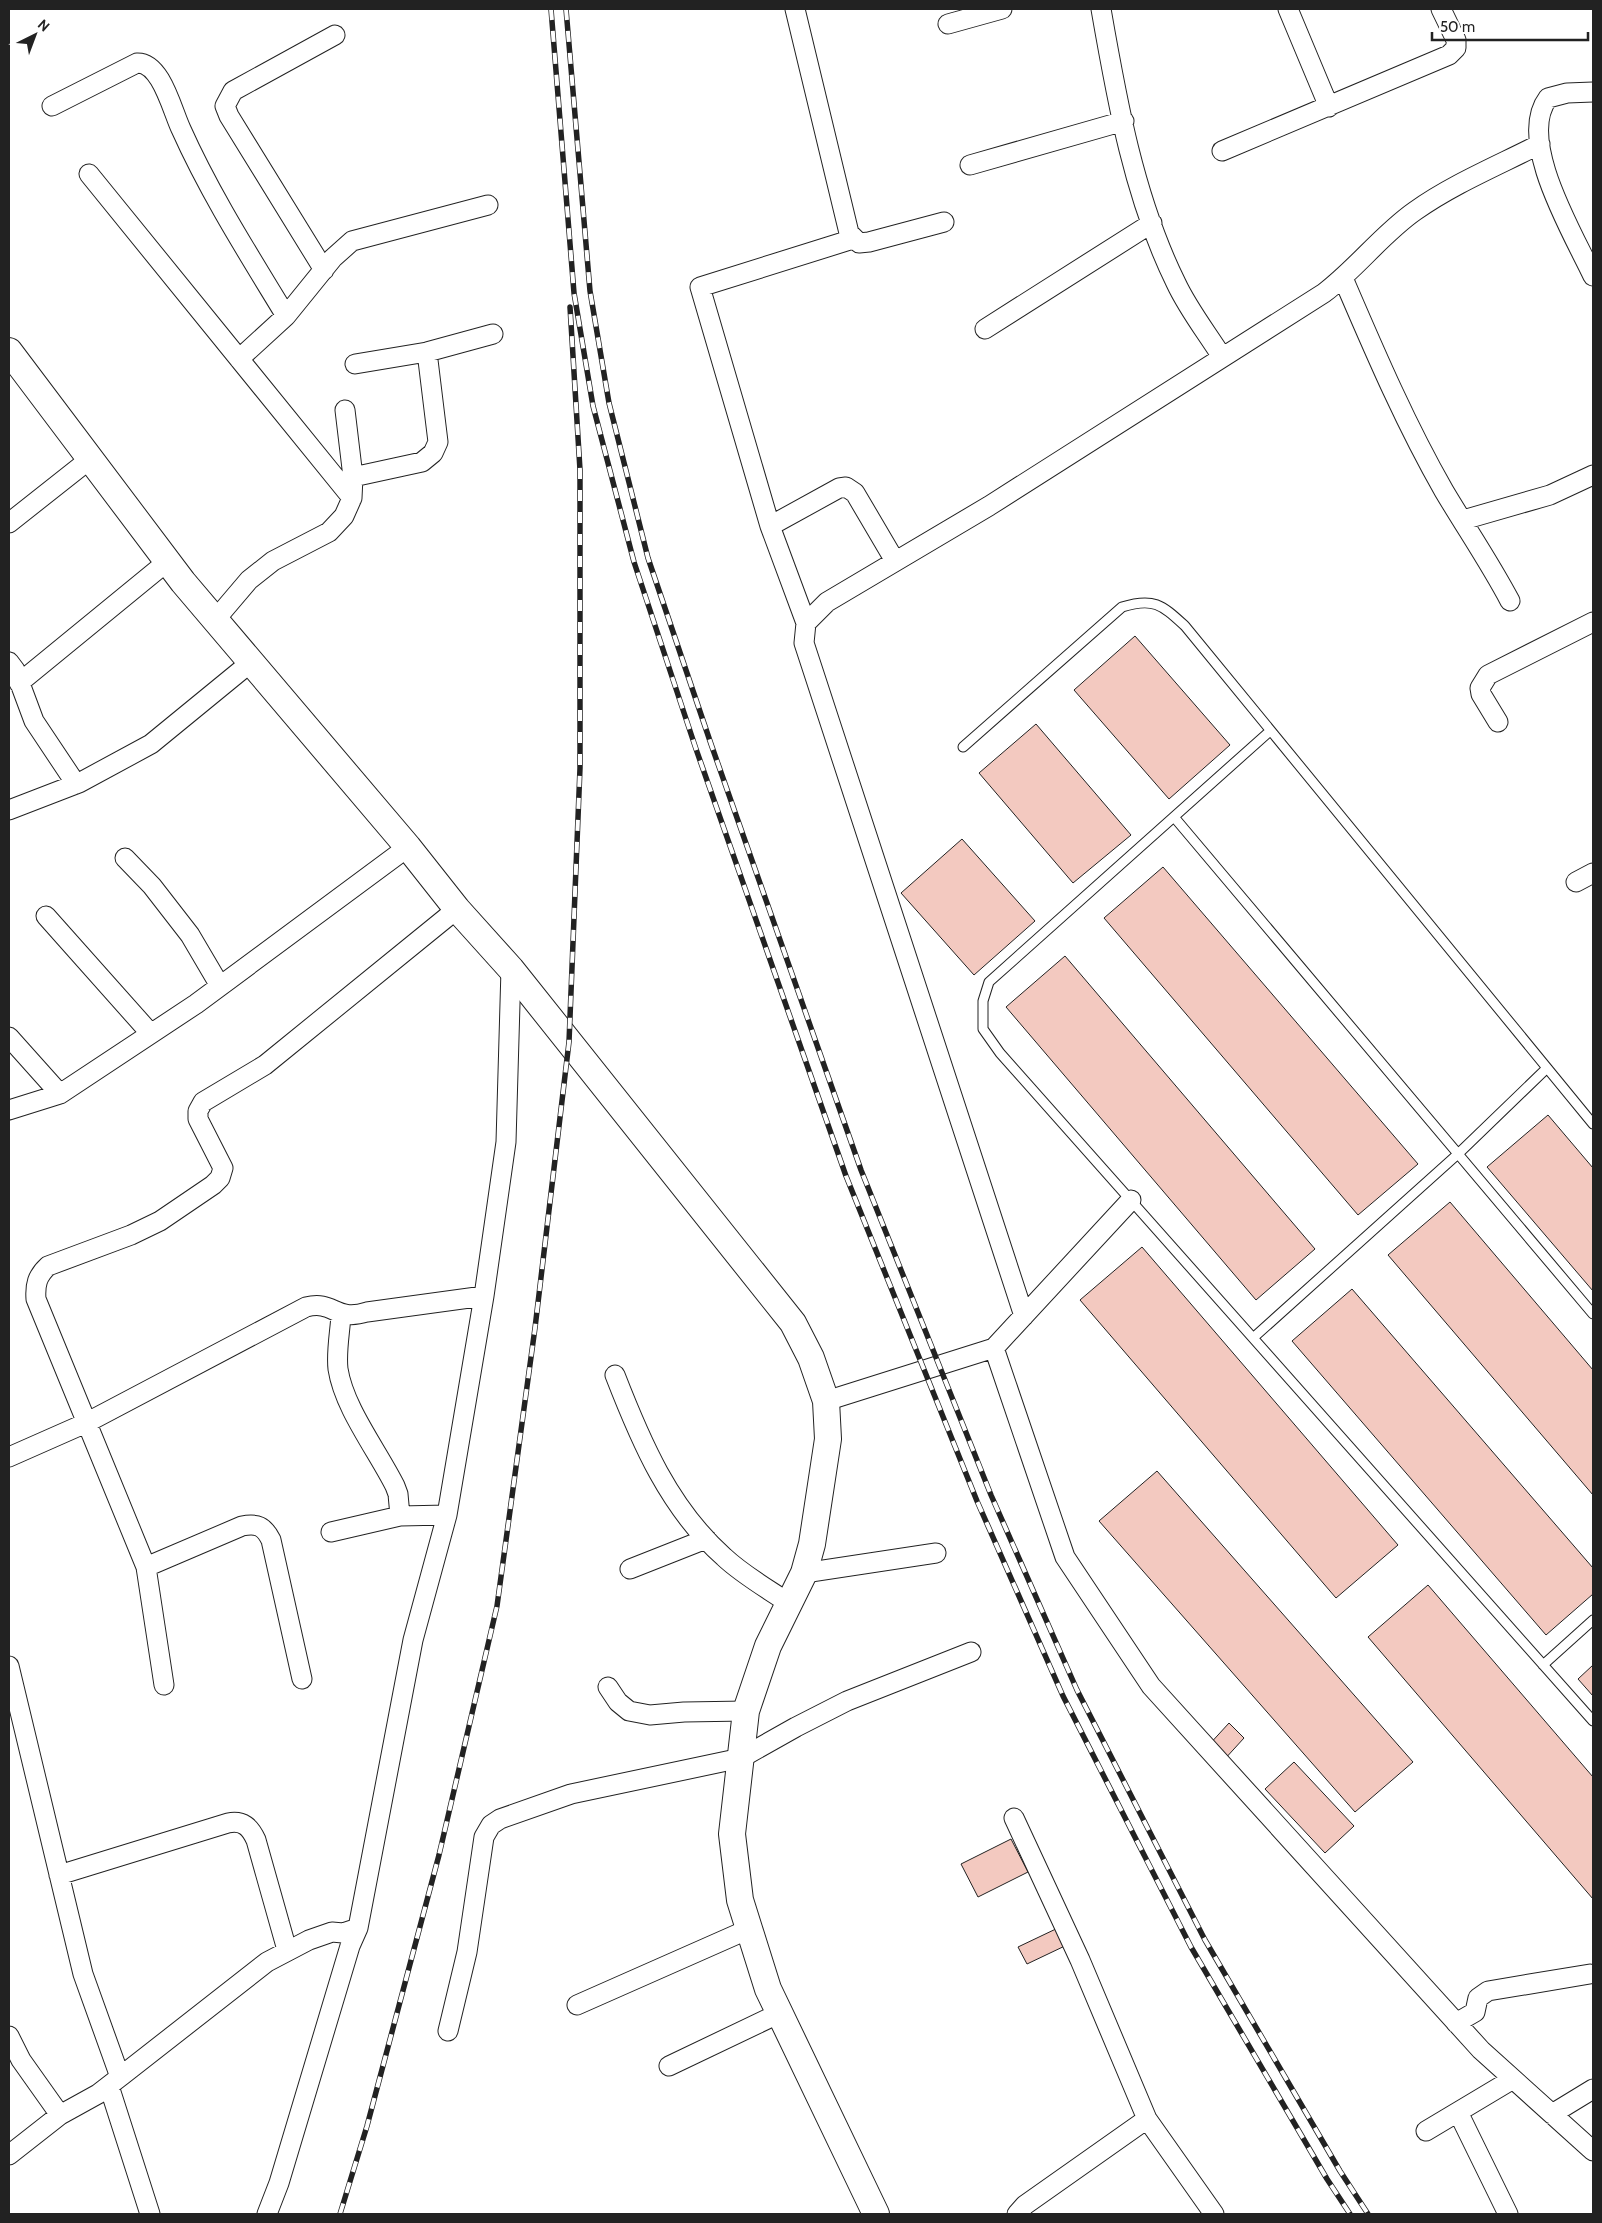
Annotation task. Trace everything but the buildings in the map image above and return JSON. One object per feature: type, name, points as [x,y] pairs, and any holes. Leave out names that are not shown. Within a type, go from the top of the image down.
[{"type":"street","points":[[795,9],[849,233],[853,239],[859,243],[869,242],[944,222]]},
{"type":"street","points":[[948,24],[1002,9]]},
{"type":"street","points":[[1101,9],[1124,121],[1152,223],[1176,284],[1222,357]]},
{"type":"street","points":[[1288,9],[1329,107]]},
{"type":"street","points":[[1222,152],[1449,55],[1456,48],[1456,40],[1441,9]]},
{"type":"street","points":[[324,270],[229,116],[225,106],[233,91],[335,35]]},
{"type":"street","points":[[52,106],[137,63],[144,62],[152,68],[159,77],[185,137],[221,208],[286,316]]},
{"type":"street","points":[[1593,92],[1566,93],[1548,98],[1539,114],[1540,144],[1550,185],[1593,276]]},
{"type":"street","points":[[970,165],[1124,121]]},
{"type":"street","points":[[806,623],[827,602],[989,506],[1324,293],[1343,278],[1396,225],[1415,211],[1434,199],[1540,144]]},
{"type":"street","points":[[89,174],[352,498]]},
{"type":"street","points":[[239,359],[286,316],[344,246],[352,241],[488,205]]},
{"type":"street","points":[[985,329],[1152,223]]},
{"type":"street","points":[[853,239],[700,287],[770,526],[806,623],[804,643],[1024,1316]]},
{"type":"street","points":[[1343,278],[1387,379],[1444,490],[1489,559],[1510,601]]},
{"type":"street","points":[[355,364],[427,352],[493,334]]},
{"type":"street","points":[[9,351],[168,562],[250,663],[408,847],[457,910],[511,969],[793,1323],[812,1358],[826,1402],[828,1439],[812,1544],[804,1573],[768,1646],[746,1712],[732,1834],[740,1900],[768,1989],[876,2214]]},
{"type":"street","points":[[353,478],[422,462],[433,454],[438,442],[427,352]]},
{"type":"street","points":[[215,620],[249,580],[273,561],[329,532],[344,516],[352,498],[353,478],[345,410]]},
{"type":"street","points":[[9,523],[90,459]]},
{"type":"street","points":[[1463,520],[1550,495],[1593,475]]},
{"type":"street","points":[[770,526],[839,488],[846,487],[855,493],[895,561]]},
{"type":"street","points":[[19,683],[168,562]]},
{"type":"street","points":[[1498,722],[1481,694],[1480,688],[1488,675],[1593,622]]},
{"type":"street","points":[[9,662],[15,670],[34,721],[76,784]]},
{"type":"street","points":[[9,810],[76,784],[151,744],[250,663]]},
{"type":"street","points":[[9,1110],[60,1094],[220,986],[408,847]]},
{"type":"street","points":[[125,858],[152,886],[190,935],[220,986]]},
{"type":"street","points":[[1576,882],[1593,873]]},
{"type":"street","points":[[164,1685],[146,1567],[36,1299],[35,1286],[40,1274],[48,1266],[145,1228],[213,1185],[220,1178],[223,1168],[198,1119],[198,1111],[203,1102],[265,1065],[457,910]]},
{"type":"street","points":[[46,916],[151,1034]]},
{"type":"street","points":[[267,2214],[279,2183],[350,1946],[358,1928],[413,1640],[447,1515],[484,1296],[506,1142],[511,969]]},
{"type":"street","points":[[9,1037],[60,1094]]},
{"type":"street","points":[[826,1402],[994,1348],[1131,1200]]},
{"type":"street","points":[[9,1456],[86,1423],[293,1312],[316,1304],[326,1306],[341,1315],[353,1316],[367,1312],[484,1296]]},
{"type":"street","points":[[341,1315],[338,1367],[341,1381],[347,1398],[395,1486],[398,1494],[400,1516]]},
{"type":"street","points":[[994,1348],[1065,1557],[1150,1686],[1456,2024],[1481,2050],[1593,2151]]},
{"type":"street","points":[[615,1374],[639,1437],[660,1479],[706,1539],[724,1558],[790,1604]]},
{"type":"street","points":[[331,1532],[400,1516],[447,1515]]},
{"type":"street","points":[[146,1567],[242,1526],[254,1524],[265,1529],[271,1540],[302,1679]]},
{"type":"street","points":[[630,1569],[706,1539]]},
{"type":"street","points":[[804,1573],[936,1553]]},
{"type":"street","points":[[448,2031],[467,1952],[484,1837],[491,1825],[514,1813],[571,1794],[741,1758],[847,1701],[971,1652]]},
{"type":"street","points":[[10,1678],[83,1974],[115,2082],[148,2214]]},
{"type":"street","points":[[608,1688],[618,1702],[629,1711],[650,1715],[684,1712],[746,1712]]},
{"type":"street","points":[[1014,1818],[1080,1960],[1147,2119],[1214,2214]]},
{"type":"street","points":[[59,1875],[228,1823],[244,1824],[252,1830],[256,1840],[287,1950]]},
{"type":"street","points":[[9,2155],[60,2115],[115,2082],[176,2036],[248,1976],[287,1950],[332,1932],[343,1933],[358,1928]]},
{"type":"street","points":[[577,2004],[749,1929]]},
{"type":"street","points":[[1456,2024],[1475,2012],[1478,1998],[1488,1991],[1590,1974]]},
{"type":"street","points":[[669,2066],[780,2013]]},
{"type":"street","points":[[9,2036],[29,2073],[60,2115]]},
{"type":"street","points":[[1426,2131],[1513,2079]]},
{"type":"street","points":[[1552,2114],[1593,2089]]},
{"type":"street","points":[[1458,2112],[1508,2214]]},
{"type":"street","points":[[1017,2214],[1025,2205],[1147,2119]]},
{"type":"lane","points":[[963,747],[1122,607],[1141,601],[1165,607],[1185,626],[1546,1069],[1593,1124]]},
{"type":"lane","points":[[1270,731],[989,982],[983,1001],[983,1029],[1000,1053],[1593,1722]]},
{"type":"lane","points":[[1174,816],[1593,1314]]},
{"type":"lane","points":[[1253,1338],[1459,1153],[1546,1069]]},
{"type":"lane","points":[[1543,1665],[1593,1620]]},
{"type":"railway","points":[[551,9],[574,293],[593,406],[634,562],[696,749],[846,1176],[977,1501],[1063,1696],[1191,1947],[1327,2179],[1350,2214]]},
{"type":"railway","points":[[566,9],[590,291],[609,403],[648,558],[711,744],[861,1170],[991,1495],[1077,1690],[1205,1940],[1340,2171],[1368,2214]]},
{"type":"railway","points":[[340,2214],[367,2126],[439,1855],[497,1606],[535,1328],[569,1042],[580,768],[580,470],[570,307]]}]
